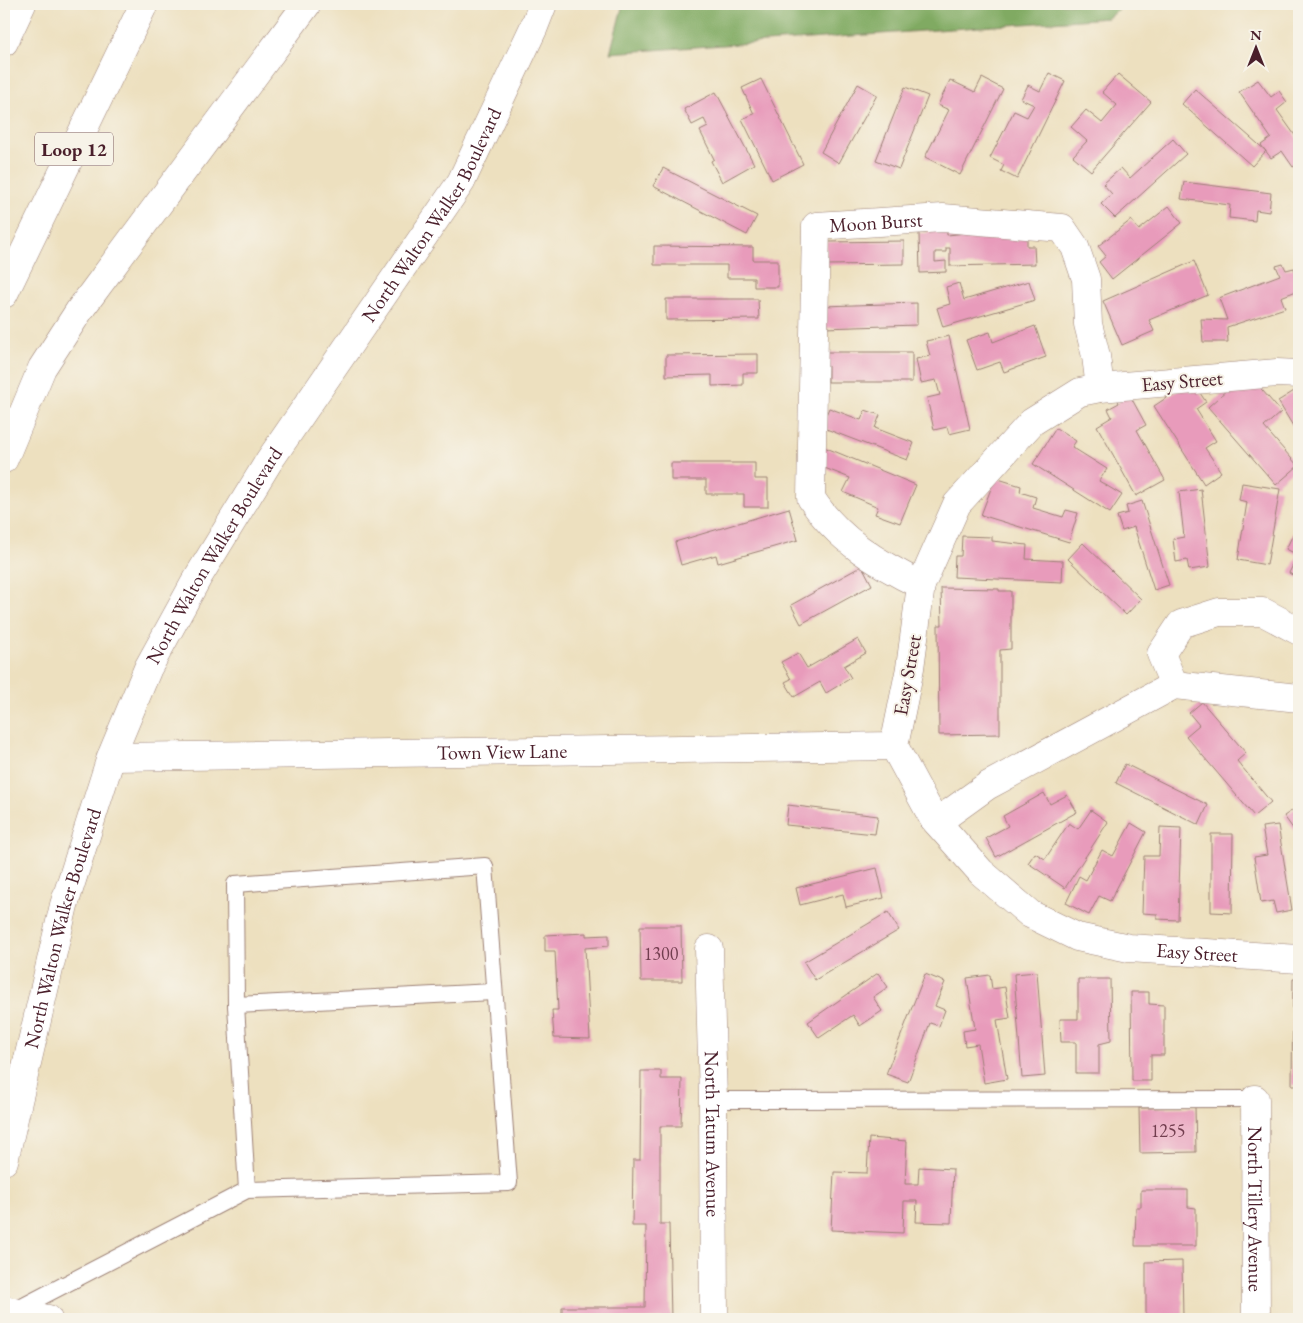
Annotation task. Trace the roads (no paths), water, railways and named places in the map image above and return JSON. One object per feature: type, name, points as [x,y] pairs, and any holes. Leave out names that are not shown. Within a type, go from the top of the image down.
[{"type":"main road","points":[[4,42],[22,4]]},
{"type":"main road","name":"Loop 12","points":[[4,294],[144,4]]},
{"type":"main road","points":[[4,458],[42,368],[80,311],[307,4]]},
{"type":"main road","name":"North Walton Walker Boulevard","points":[[4,1161],[64,905],[111,757],[148,668],[203,568],[269,461],[461,182],[543,4]]},
{"type":"main road","name":"Moon Burst","points":[[921,585],[893,571],[850,543],[820,514],[810,498],[816,226],[943,218],[1062,228],[1075,247],[1086,279],[1088,324],[1096,356],[1100,388]]},
{"type":"main road","name":"Easy Street","points":[[1299,374],[1277,373],[1100,388],[1080,392],[1032,422],[957,504],[921,585],[910,668],[894,746],[937,822],[981,872],[1030,914],[1077,937],[1129,948],[1299,959]]},
{"type":"main road","points":[[1174,685],[1162,654],[1182,624],[1219,612],[1264,612],[1299,631]]},
{"type":"main road","points":[[937,822],[987,786],[1174,685],[1299,698]]},
{"type":"main road","name":"Town View Lane","points":[[111,757],[894,746]]},
{"type":"main road","name":"North Tatum Avenue","points":[[709,949],[713,1100],[714,1319]]},
{"type":"main road","name":"North Tillery Avenue","points":[[1255,1100],[1256,1319]]},
{"type":"main road","points":[[8,1311],[48,1319]]},
{"type":"lane","points":[[8,1311],[247,1190],[509,1183],[493,992],[485,866],[235,884],[236,1005],[247,1190]]},
{"type":"lane","points":[[236,1005],[493,992]]},
{"type":"lane","points":[[713,1100],[1255,1100]]}]
